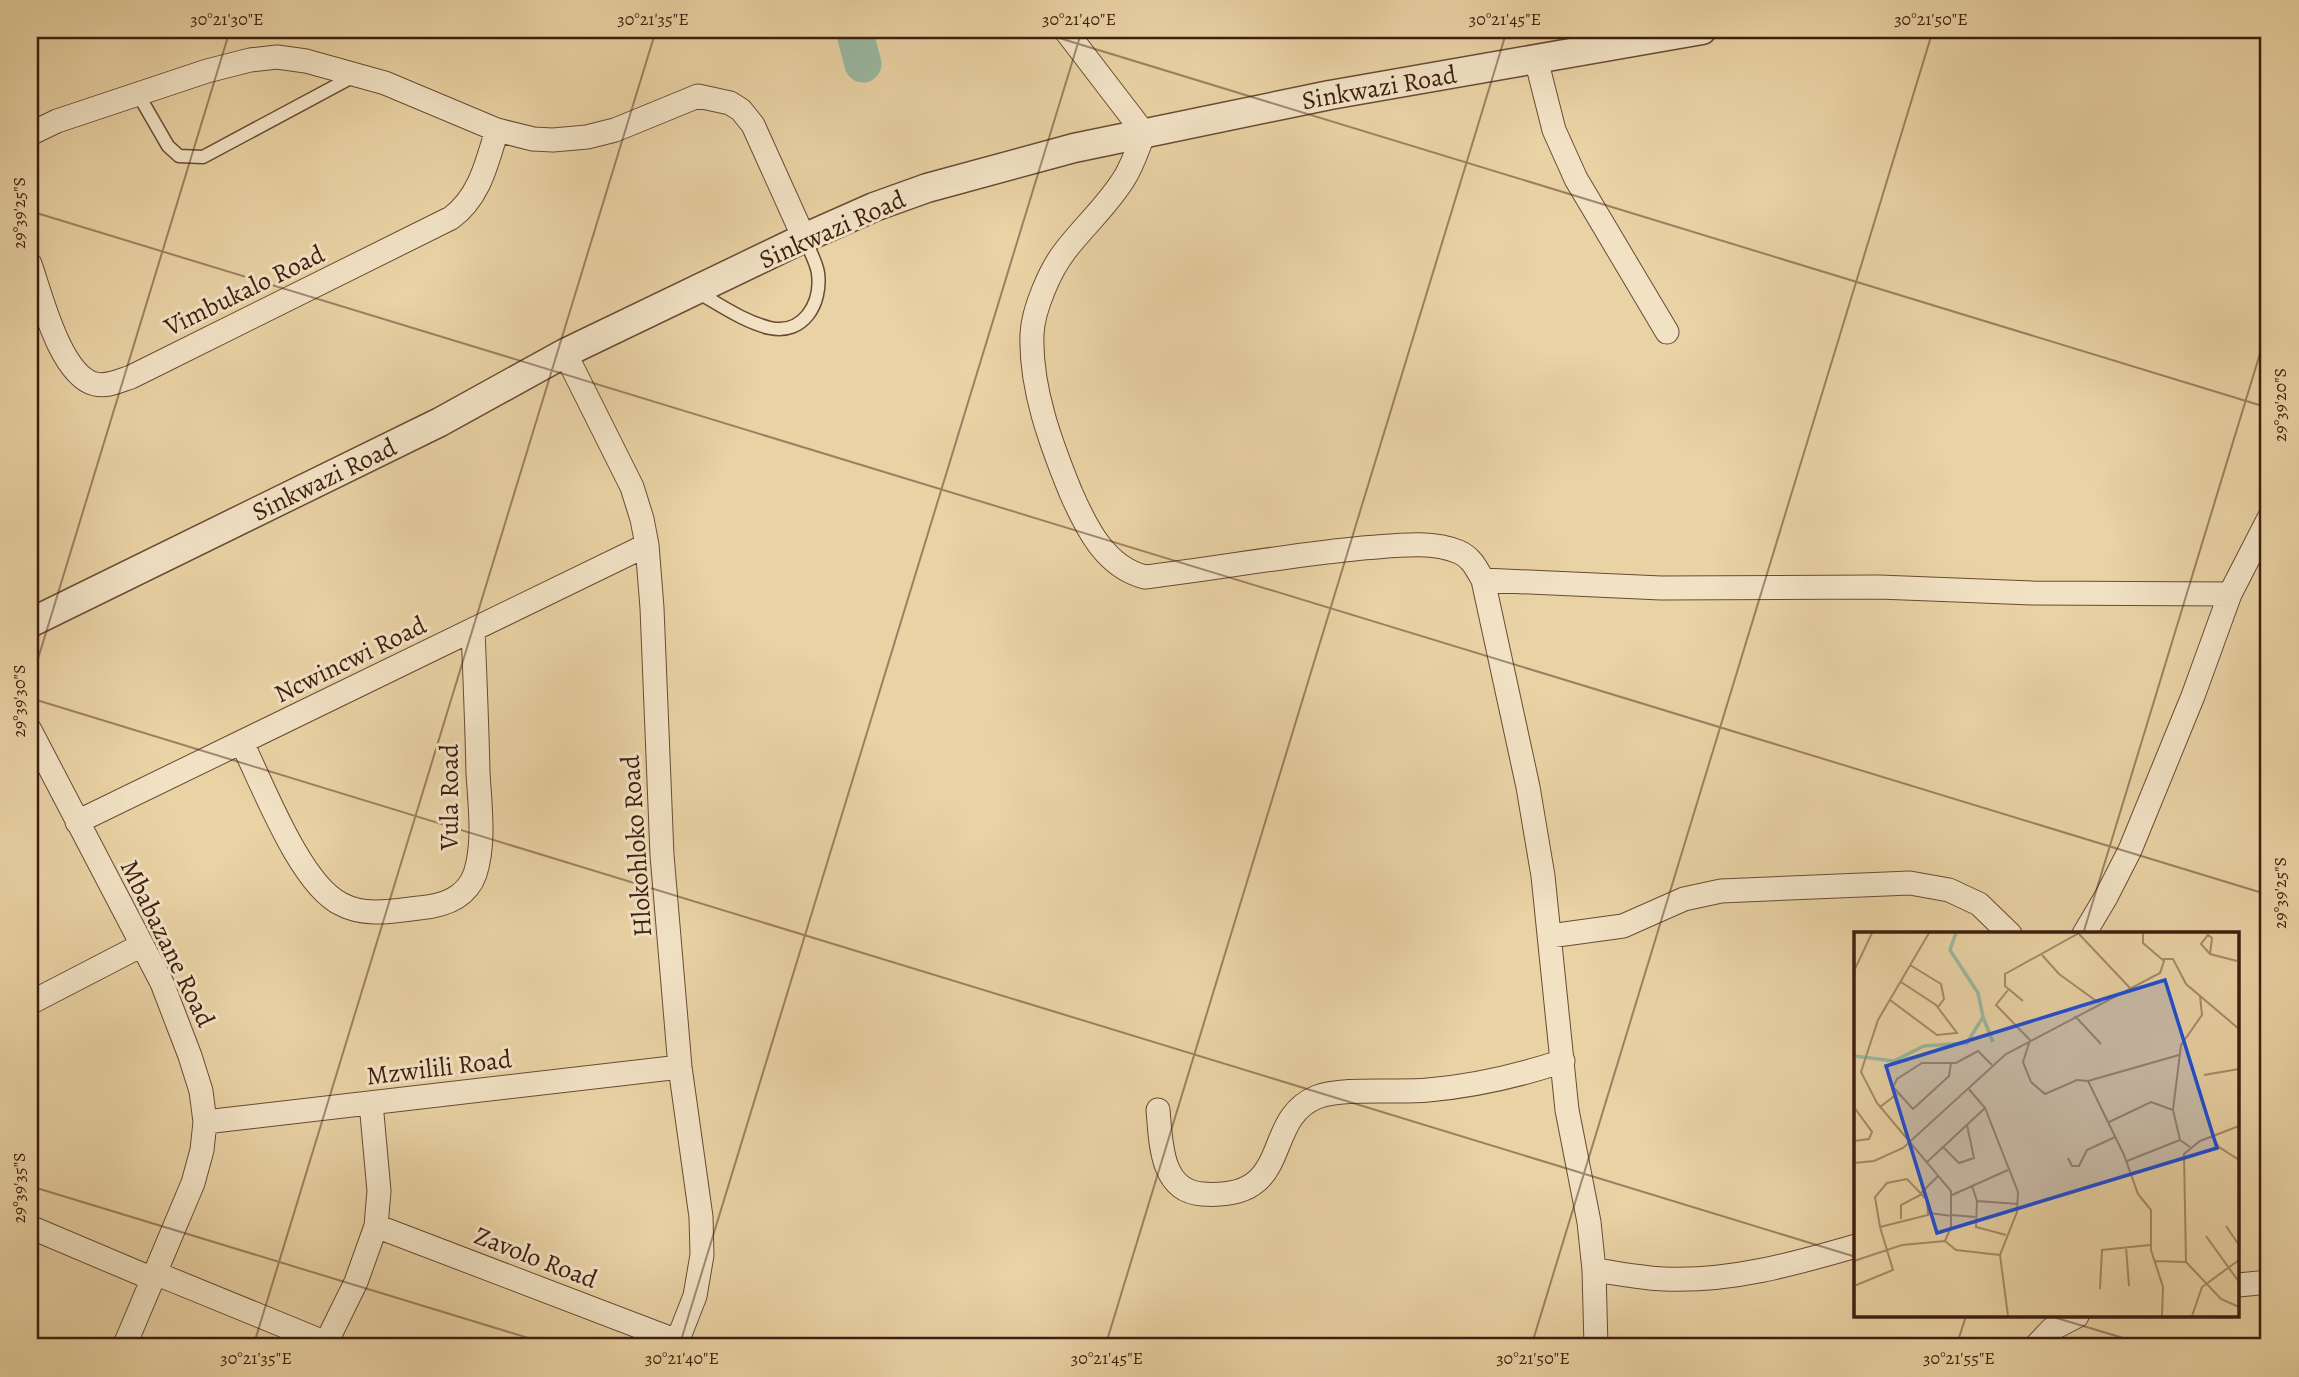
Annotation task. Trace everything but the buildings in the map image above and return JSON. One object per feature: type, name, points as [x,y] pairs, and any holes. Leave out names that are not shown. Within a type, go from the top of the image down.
[{"type":"street","points":[[1065,30],[1144,133],[1124,179],[1064,252],[1044,287],[1032,332],[1035,379],[1054,450],[1083,520],[1103,550],[1119,567],[1144,577],[1331,551],[1401,545],[1429,546],[1461,553],[1472,560],[1483,580],[1528,787],[1550,936],[1567,1110],[1589,1222],[1594,1270],[1596,1347]]},
{"type":"street","name":"Sinkwazi Road","points":[[37,613],[440,422],[565,353],[804,238],[874,207],[927,188],[1074,148],[1144,133],[1330,96],[1702,30]]},
{"type":"street","points":[[30,134],[57,121],[218,68],[277,57],[306,61],[385,82],[497,130],[533,139],[553,140],[615,130],[698,96],[730,103],[741,110],[753,125],[804,238]]},
{"type":"street","points":[[1536,59],[1553,130],[1576,179],[1667,332]]},
{"type":"street","name":"Vimbukalo Road","points":[[30,264],[63,355],[74,372],[85,380],[108,385],[131,377],[451,218],[462,210],[471,198],[482,176],[497,130]]},
{"type":"street","name":"Hlokohloko Road","points":[[565,353],[632,487],[647,545],[662,855],[680,1066],[701,1217],[702,1255],[695,1296],[676,1344]]},
{"type":"street","points":[[2085,932],[2135,839],[2189,708],[2230,594],[2269,518]]},
{"type":"street","name":"Ncwincwi Road","points":[[77,822],[647,545]]},
{"type":"street","points":[[1483,580],[1661,588],[1879,587],[2032,593],[2230,594]]},
{"type":"street","name":"Vula Road","points":[[242,743],[293,849],[324,894],[358,911],[377,913],[435,906],[454,900],[466,890],[474,876],[481,834],[473,630]]},
{"type":"street","name":"Mbabazane Road","points":[[30,730],[162,983],[201,1091],[205,1122],[202,1150],[193,1183],[124,1347]]},
{"type":"street","points":[[1550,936],[1623,926],[1684,899],[1721,891],[1910,883],[1949,891],[1979,904],[2008,932]]},
{"type":"street","points":[[30,1003],[142,945]]},
{"type":"street","points":[[1158,1110],[1163,1157],[1171,1178],[1185,1189],[1198,1194],[1224,1195],[1246,1189],[1258,1182],[1270,1165],[1290,1121],[1303,1105],[1318,1097],[1345,1092],[1429,1090],[1487,1083],[1563,1061]]},
{"type":"street","name":"Mzwilili Road","points":[[205,1122],[680,1066]]},
{"type":"street","points":[[30,1227],[325,1345],[356,1282],[376,1226],[379,1191],[371,1103]]},
{"type":"street","name":"Zavolo Road","points":[[376,1226],[676,1344]]},
{"type":"street","points":[[1594,1270],[1690,1280],[1785,1267],[1854,1247]]},
{"type":"street","points":[[2240,1284],[2269,1282]]},
{"type":"street","points":[[2035,1347],[2052,1329],[2073,1318]]},
{"type":"lane","points":[[138,94],[168,146],[179,156],[203,157],[357,75]]},
{"type":"lane","points":[[696,292],[769,328],[789,329],[799,325],[810,311],[817,295],[818,274],[804,238]]},
{"type":"waterway","points":[[854,30],[863,64]]}]
